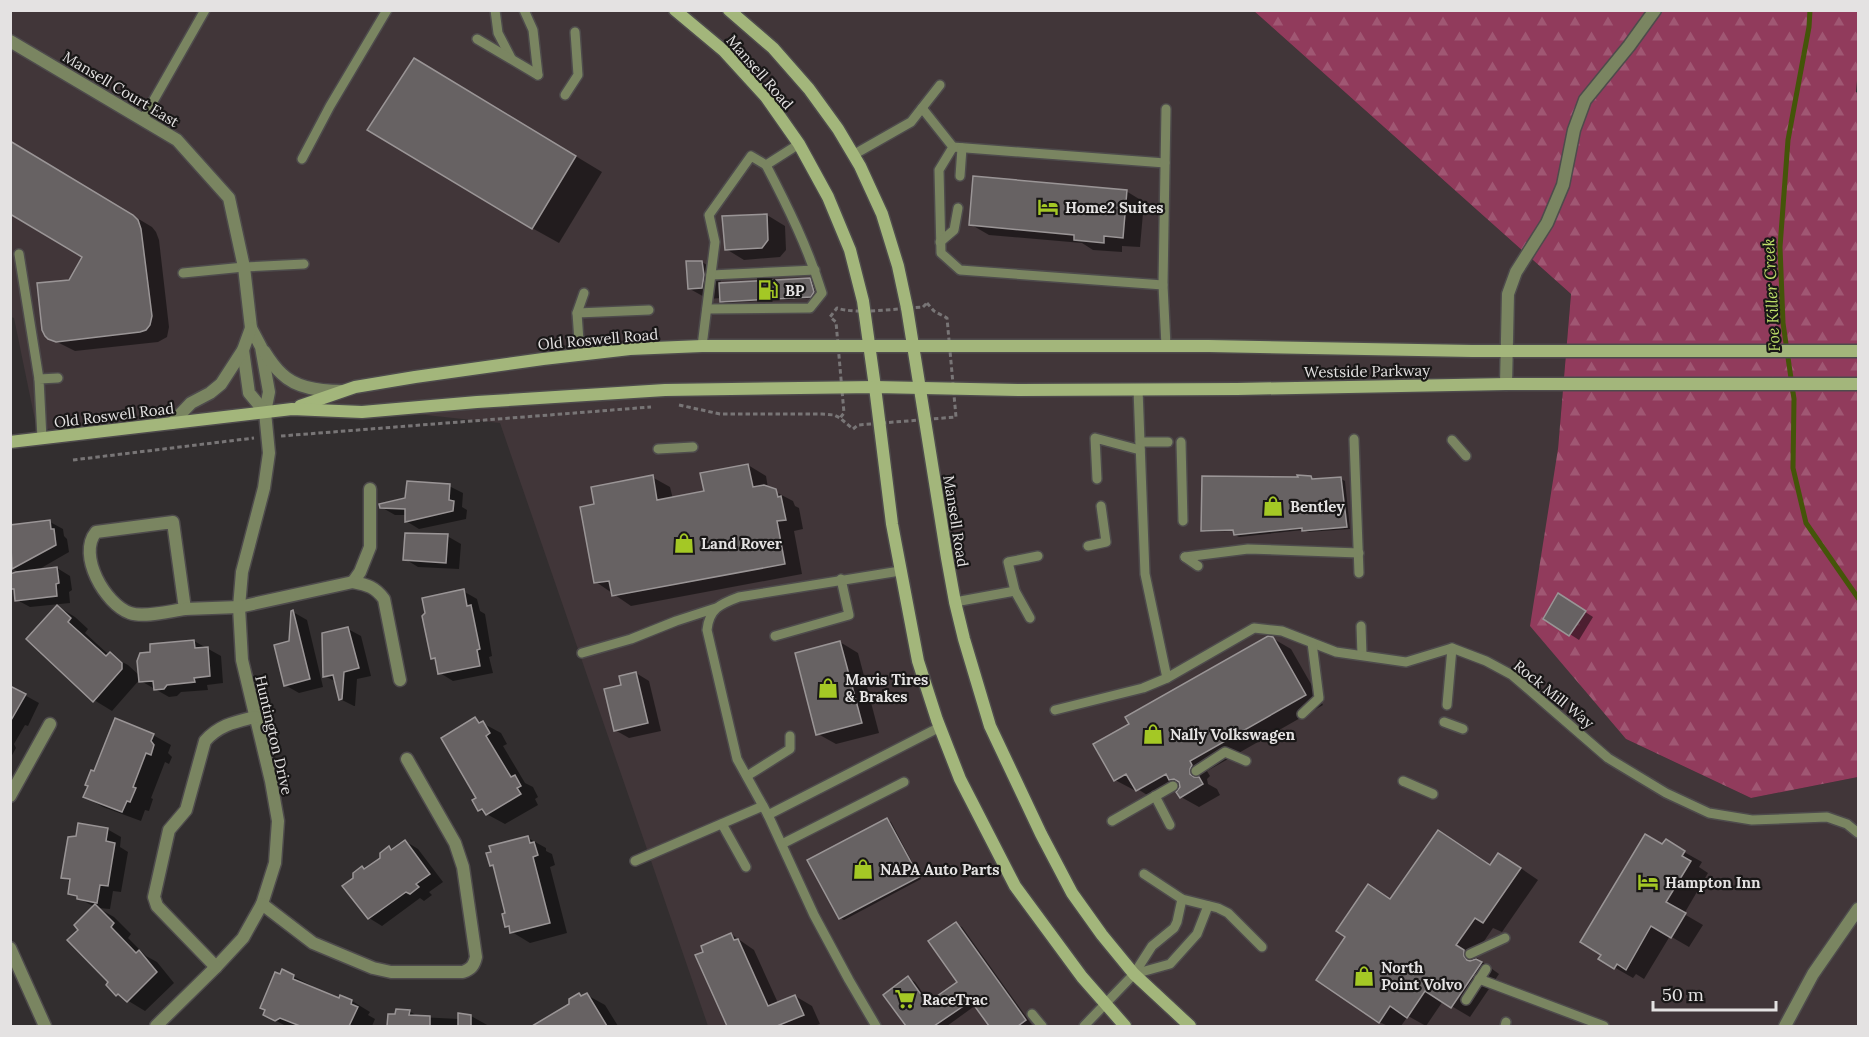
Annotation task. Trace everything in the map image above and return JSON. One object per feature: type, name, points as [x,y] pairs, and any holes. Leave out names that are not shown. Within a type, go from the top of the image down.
[{"type":"main road","name":"Mansell Road","points":[[675,10],[724,51],[766,97],[799,144],[828,197],[850,250],[864,310],[900,571],[918,661],[940,727],[960,779],[1015,886],[1082,977],[1125,1026]]},
{"type":"main road","name":"Mansell Road","points":[[729,10],[773,48],[809,89],[838,129],[882,214],[898,266],[907,308],[955,602],[990,726],[1041,834],[1072,893],[1134,974],[1190,1026]]},
{"type":"main road","name":"Old Roswell Road","points":[[292,409],[355,387],[630,349],[702,346],[912,347]]},
{"type":"main road","name":"Westside Parkway","points":[[912,347],[1166,346],[1506,351],[1852,351]]},
{"type":"main road","name":"Westside Parkway","points":[[875,387],[1138,389],[1506,384],[1852,384]]},
{"type":"main road","name":"Old Roswell Road","points":[[10,442],[292,409],[362,412],[665,390],[875,387]]},
{"type":"street","points":[[1506,384],[1508,294],[1516,272],[1547,223],[1563,185],[1574,130],[1585,100],[1629,46],[1654,10]]},
{"type":"street","name":"Mansell Court East","points":[[10,41],[177,140],[230,198],[244,267],[251,328],[261,347],[269,392],[265,412]]},
{"type":"street","points":[[172,423],[191,403],[221,384],[243,350],[251,328]]},
{"type":"street","points":[[261,347],[282,375],[295,383],[322,391],[343,391]]},
{"type":"street","points":[[243,350],[249,393],[265,412]]},
{"type":"street","name":"Huntington Drive","points":[[156,1026],[243,938],[262,904],[275,863],[278,820],[242,660],[239,607],[242,572],[264,488],[269,453],[265,412]]},
{"type":"street","points":[[353,582],[360,572],[370,547],[370,489]]},
{"type":"street","points":[[185,609],[173,522],[96,532],[92,537],[89,551],[102,590],[115,605],[139,615],[185,609],[239,607],[353,582],[370,585],[384,599],[400,680]]},
{"type":"street","points":[[216,967],[157,906],[154,897],[168,830],[186,810],[205,741],[223,725],[255,717]]},
{"type":"street","points":[[10,796],[50,724]]},
{"type":"street","points":[[262,904],[313,943],[373,968],[391,972],[463,972],[470,970],[476,957],[463,867],[455,843],[407,759]]},
{"type":"street","points":[[1785,1026],[1813,974],[1858,909]]},
{"type":"street","points":[[10,948],[45,1026]]},
{"type":"lane","points":[[143,119],[205,10]]},
{"type":"lane","points":[[302,159],[330,106],[387,10]]},
{"type":"lane","points":[[495,10],[498,33],[512,60]]},
{"type":"lane","points":[[477,39],[538,75],[533,30],[524,10]]},
{"type":"lane","points":[[565,95],[578,75],[575,32]]},
{"type":"lane","points":[[853,155],[911,122],[940,85]]},
{"type":"lane","points":[[922,108],[957,148],[960,176]]},
{"type":"lane","points":[[1166,109],[1163,285],[1166,346]]},
{"type":"lane","points":[[766,165],[799,144]]},
{"type":"lane","points":[[957,148],[1165,163]]},
{"type":"lane","points":[[957,148],[939,170],[940,253],[960,270],[1163,285]]},
{"type":"lane","points":[[702,346],[715,242],[709,215],[751,156],[766,165],[791,212],[822,293],[810,308],[707,309]]},
{"type":"lane","points":[[940,242],[954,230],[958,208]]},
{"type":"lane","points":[[19,254],[39,379],[42,439]]},
{"type":"lane","points":[[183,273],[304,264]]},
{"type":"lane","points":[[711,274],[815,270]]},
{"type":"lane","points":[[580,355],[577,314],[584,293]]},
{"type":"lane","points":[[577,314],[649,309]]},
{"type":"lane","points":[[39,379],[58,378]]},
{"type":"lane","points":[[1138,389],[1146,574],[1167,678]]},
{"type":"lane","points":[[1097,479],[1095,438],[1140,446],[1168,442]]},
{"type":"lane","points":[[1354,439],[1359,573]]},
{"type":"lane","points":[[1452,440],[1466,456]]},
{"type":"lane","points":[[1181,442],[1183,521]]},
{"type":"lane","points":[[658,449],[693,447]]},
{"type":"lane","points":[[1088,546],[1106,542],[1101,506]]},
{"type":"lane","points":[[1198,566],[1185,557],[1248,549],[1359,553]]},
{"type":"lane","points":[[1030,618],[1015,591],[1008,562],[1038,556]]},
{"type":"lane","points":[[582,653],[631,639],[747,595],[900,571]]},
{"type":"lane","points":[[775,636],[849,615],[841,579]]},
{"type":"lane","points":[[955,602],[1015,591]]},
{"type":"lane","points":[[716,608],[710,614],[707,630],[737,759],[766,810],[814,915],[876,1026]]},
{"type":"lane","points":[[1361,626],[1362,656]]},
{"type":"lane","points":[[1055,710],[1143,688],[1167,678],[1254,628],[1282,631],[1336,652],[1406,662],[1452,648],[1447,705]]},
{"type":"lane","points":[[1302,714],[1319,698],[1312,643]]},
{"type":"lane","name":"Rock Mill Way","points":[[1452,648],[1486,661],[1512,675],[1608,758],[1666,793],[1709,813],[1752,820],[1827,817],[1847,824],[1858,833]]},
{"type":"lane","points":[[1444,722],[1463,729]]},
{"type":"lane","points":[[636,861],[722,824],[766,810],[940,727]]},
{"type":"lane","points":[[747,776],[790,749],[790,736]]},
{"type":"lane","points":[[1196,771],[1225,752],[1246,761]]},
{"type":"lane","points":[[1403,781],[1433,794]]},
{"type":"lane","points":[[782,844],[904,782]]},
{"type":"lane","points":[[1112,821],[1173,786]]},
{"type":"lane","points":[[1155,796],[1170,825]]},
{"type":"lane","points":[[722,824],[746,867]]},
{"type":"lane","points":[[1144,874],[1182,899],[1223,910],[1233,917],[1262,947]]},
{"type":"lane","points":[[1084,1026],[1134,974],[1152,946],[1170,932],[1177,922],[1182,899]]},
{"type":"lane","points":[[1134,974],[1170,964],[1197,934],[1209,906]]},
{"type":"lane","points":[[1470,954],[1505,938]]},
{"type":"lane","points":[[1466,1000],[1486,969]]},
{"type":"lane","points":[[1479,979],[1604,1026]]},
{"type":"lane","points":[[1032,1014],[1042,1026]]},
{"type":"path","points":[[673,404],[720,414],[834,415],[853,429],[858,425],[956,417],[947,318],[934,311],[927,303],[923,307],[907,308],[843,310],[837,308],[830,317],[836,322],[844,413],[840,418]]},
{"type":"path","points":[[73,460],[268,436],[656,406]]},
{"type":"shaded area","points":[[10,11],[1254,11],[1571,294],[1558,449],[1626,739],[1751,798],[1858,777],[1858,1026],[708,1026],[500,423],[314,403],[37,430],[14,318],[11,317]]},
{"type":"green space","points":[[1254,11],[1858,11],[1856,92],[1858,93],[1858,777],[1751,798],[1626,739],[1530,626],[1558,449],[1571,294]]},
{"type":"building","points":[[414,58],[576,156],[532,229],[367,130]]},
{"type":"building","points":[[10,141],[138,220],[152,316],[146,330],[56,342],[45,336],[42,330],[37,283],[69,280],[82,257],[10,214]]},
{"type":"building","name":"Home2 Suites","points":[[973,176],[1127,190],[1123,238],[1104,236],[1104,243],[1074,240],[1074,235],[969,225]]},
{"type":"building","points":[[767,214],[768,240],[762,248],[725,250],[722,216]]},
{"type":"building","points":[[686,261],[702,261],[704,275],[702,288],[688,289]]},
{"type":"building","name":"BP","points":[[810,278],[814,292],[811,297],[720,302],[719,283]]},
{"type":"building","name":"Land Rover","points":[[748,464],[753,487],[764,485],[776,489],[778,497],[781,496],[786,520],[777,521],[785,564],[612,596],[609,581],[594,583],[580,507],[594,504],[591,487],[653,475],[657,500],[704,491],[700,473]]},
{"type":"building","name":"Bentley","points":[[1297,475],[1311,476],[1312,479],[1341,477],[1347,527],[1302,531],[1302,528],[1234,535],[1233,530],[1201,531],[1202,476],[1298,477]]},
{"type":"building","points":[[407,481],[450,484],[449,500],[454,501],[453,511],[405,522],[405,509],[380,508],[379,504],[405,498]]},
{"type":"building","points":[[50,520],[56,545],[12,569],[10,525]]},
{"type":"building","points":[[405,533],[448,534],[446,563],[403,560]]},
{"type":"building","points":[[57,567],[59,583],[56,584],[57,596],[15,601],[10,574]]},
{"type":"building","points":[[464,589],[467,606],[471,605],[480,649],[477,650],[480,666],[438,674],[435,658],[431,659],[422,616],[425,613],[422,598]]},
{"type":"building","points":[[1558,593],[1586,611],[1569,636],[1543,619]]},
{"type":"building","points":[[57,605],[71,618],[68,622],[106,656],[110,652],[122,663],[122,669],[93,702],[26,639]]},
{"type":"building","points":[[293,610],[310,679],[284,686],[274,645],[289,641],[291,611]]},
{"type":"building","points":[[348,627],[359,668],[344,672],[342,699],[339,700],[333,675],[323,677],[322,633]]},
{"type":"building","points":[[1268,636],[1273,637],[1306,695],[1190,761],[1192,765],[1190,774],[1199,777],[1203,784],[1180,798],[1176,792],[1180,787],[1179,782],[1174,779],[1169,780],[1166,774],[1136,791],[1126,774],[1114,781],[1093,744],[1129,724],[1125,717]]},
{"type":"building","points":[[194,640],[195,648],[208,647],[210,676],[194,678],[195,682],[167,685],[164,689],[154,690],[153,681],[139,682],[137,661],[140,653],[150,652],[150,644]]},
{"type":"building","name":"Mavis Tires & Brakes","points":[[840,641],[862,723],[816,735],[795,653]]},
{"type":"building","points":[[636,672],[648,723],[614,731],[604,689],[621,685],[619,676]]},
{"type":"building","points":[[10,686],[26,694],[10,722]]},
{"type":"building","points":[[475,717],[479,723],[483,721],[490,733],[486,736],[511,777],[515,775],[521,786],[517,788],[521,794],[486,815],[482,809],[478,811],[472,800],[476,798],[441,738]]},
{"type":"building","points":[[115,718],[154,734],[151,741],[154,745],[151,755],[146,753],[133,787],[136,788],[130,802],[127,801],[122,812],[83,797],[91,770],[94,771]]},
{"type":"building","name":"NAPA Auto Parts","points":[[887,818],[919,877],[839,919],[807,860]]},
{"type":"building","points":[[78,823],[108,828],[106,841],[115,843],[108,886],[100,885],[97,903],[77,899],[77,896],[68,894],[70,879],[61,878],[68,837],[76,836]]},
{"type":"building","points":[[1438,830],[1490,865],[1498,853],[1521,868],[1483,923],[1475,918],[1456,945],[1464,950],[1467,960],[1476,959],[1482,962],[1451,1008],[1425,991],[1407,1018],[1390,1006],[1379,1023],[1316,980],[1345,937],[1336,931],[1368,884],[1390,899]]},
{"type":"building","name":"Hampton Inn","points":[[1645,834],[1662,844],[1666,839],[1685,851],[1682,856],[1691,861],[1666,902],[1686,913],[1671,938],[1651,926],[1626,970],[1617,964],[1614,969],[1598,959],[1601,955],[1580,942]]},
{"type":"building","points":[[528,836],[530,843],[534,842],[538,855],[533,857],[550,923],[510,933],[509,926],[505,927],[502,914],[505,913],[493,865],[490,866],[486,853],[491,852],[489,846]]},
{"type":"building","points":[[405,840],[430,874],[416,884],[419,887],[410,894],[406,892],[368,919],[342,886],[353,878],[353,873],[362,866],[364,869],[380,858],[380,853],[389,846],[391,850]]},
{"type":"building","points":[[95,904],[114,923],[111,927],[136,953],[139,950],[157,972],[127,1002],[118,994],[116,996],[106,985],[108,982],[67,940],[78,930],[74,925]]},
{"type":"building","name":"RaceTrac","points":[[956,922],[1026,1020],[1018,1026],[989,1026],[971,1001],[934,1026],[906,1026],[883,995],[908,976],[927,1003],[957,982],[928,941]]},
{"type":"building","points":[[731,933],[734,940],[738,939],[768,1006],[795,995],[804,1015],[777,1026],[727,1026],[695,955],[703,952],[701,946]]},
{"type":"building","points":[[282,969],[294,975],[293,979],[339,998],[340,995],[352,1000],[351,1004],[358,1007],[349,1026],[300,1026],[280,1018],[275,1021],[263,1015],[265,1010],[260,1008],[275,972],[280,974]]},
{"type":"building","points":[[579,993],[581,996],[587,993],[607,1026],[532,1026],[569,1004],[569,999]]},
{"type":"building","points":[[396,1009],[410,1010],[409,1015],[430,1016],[430,1026],[387,1026],[388,1014],[395,1014]]},
{"type":"building","points":[[458,1013],[471,1015],[471,1026],[458,1026]]},
{"type":"waterway","name":"Foe Killer Creek","points":[[1810,10],[1809,27],[1788,140],[1780,247],[1783,323],[1794,399],[1793,468],[1806,523],[1858,598]]},
{"type":"place","name":"Home2 Suites","points":[[1048,207]]},
{"type":"place","name":"BP","points":[[768,290]]},
{"type":"place","name":"Bentley","points":[[1273,506]]},
{"type":"place","name":"Land Rover","points":[[684,543]]},
{"type":"place","name":"Mavis Tires & Brakes","points":[[828,688]]},
{"type":"place","name":"Nally Volkswagen","points":[[1153,734]]},
{"type":"place","name":"NAPA Auto Parts","points":[[863,869]]},
{"type":"place","name":"Hampton Inn","points":[[1648,882]]},
{"type":"place","name":"North Point Volvo","points":[[1364,976]]},
{"type":"place","name":"RaceTrac","points":[[905,999]]}]
